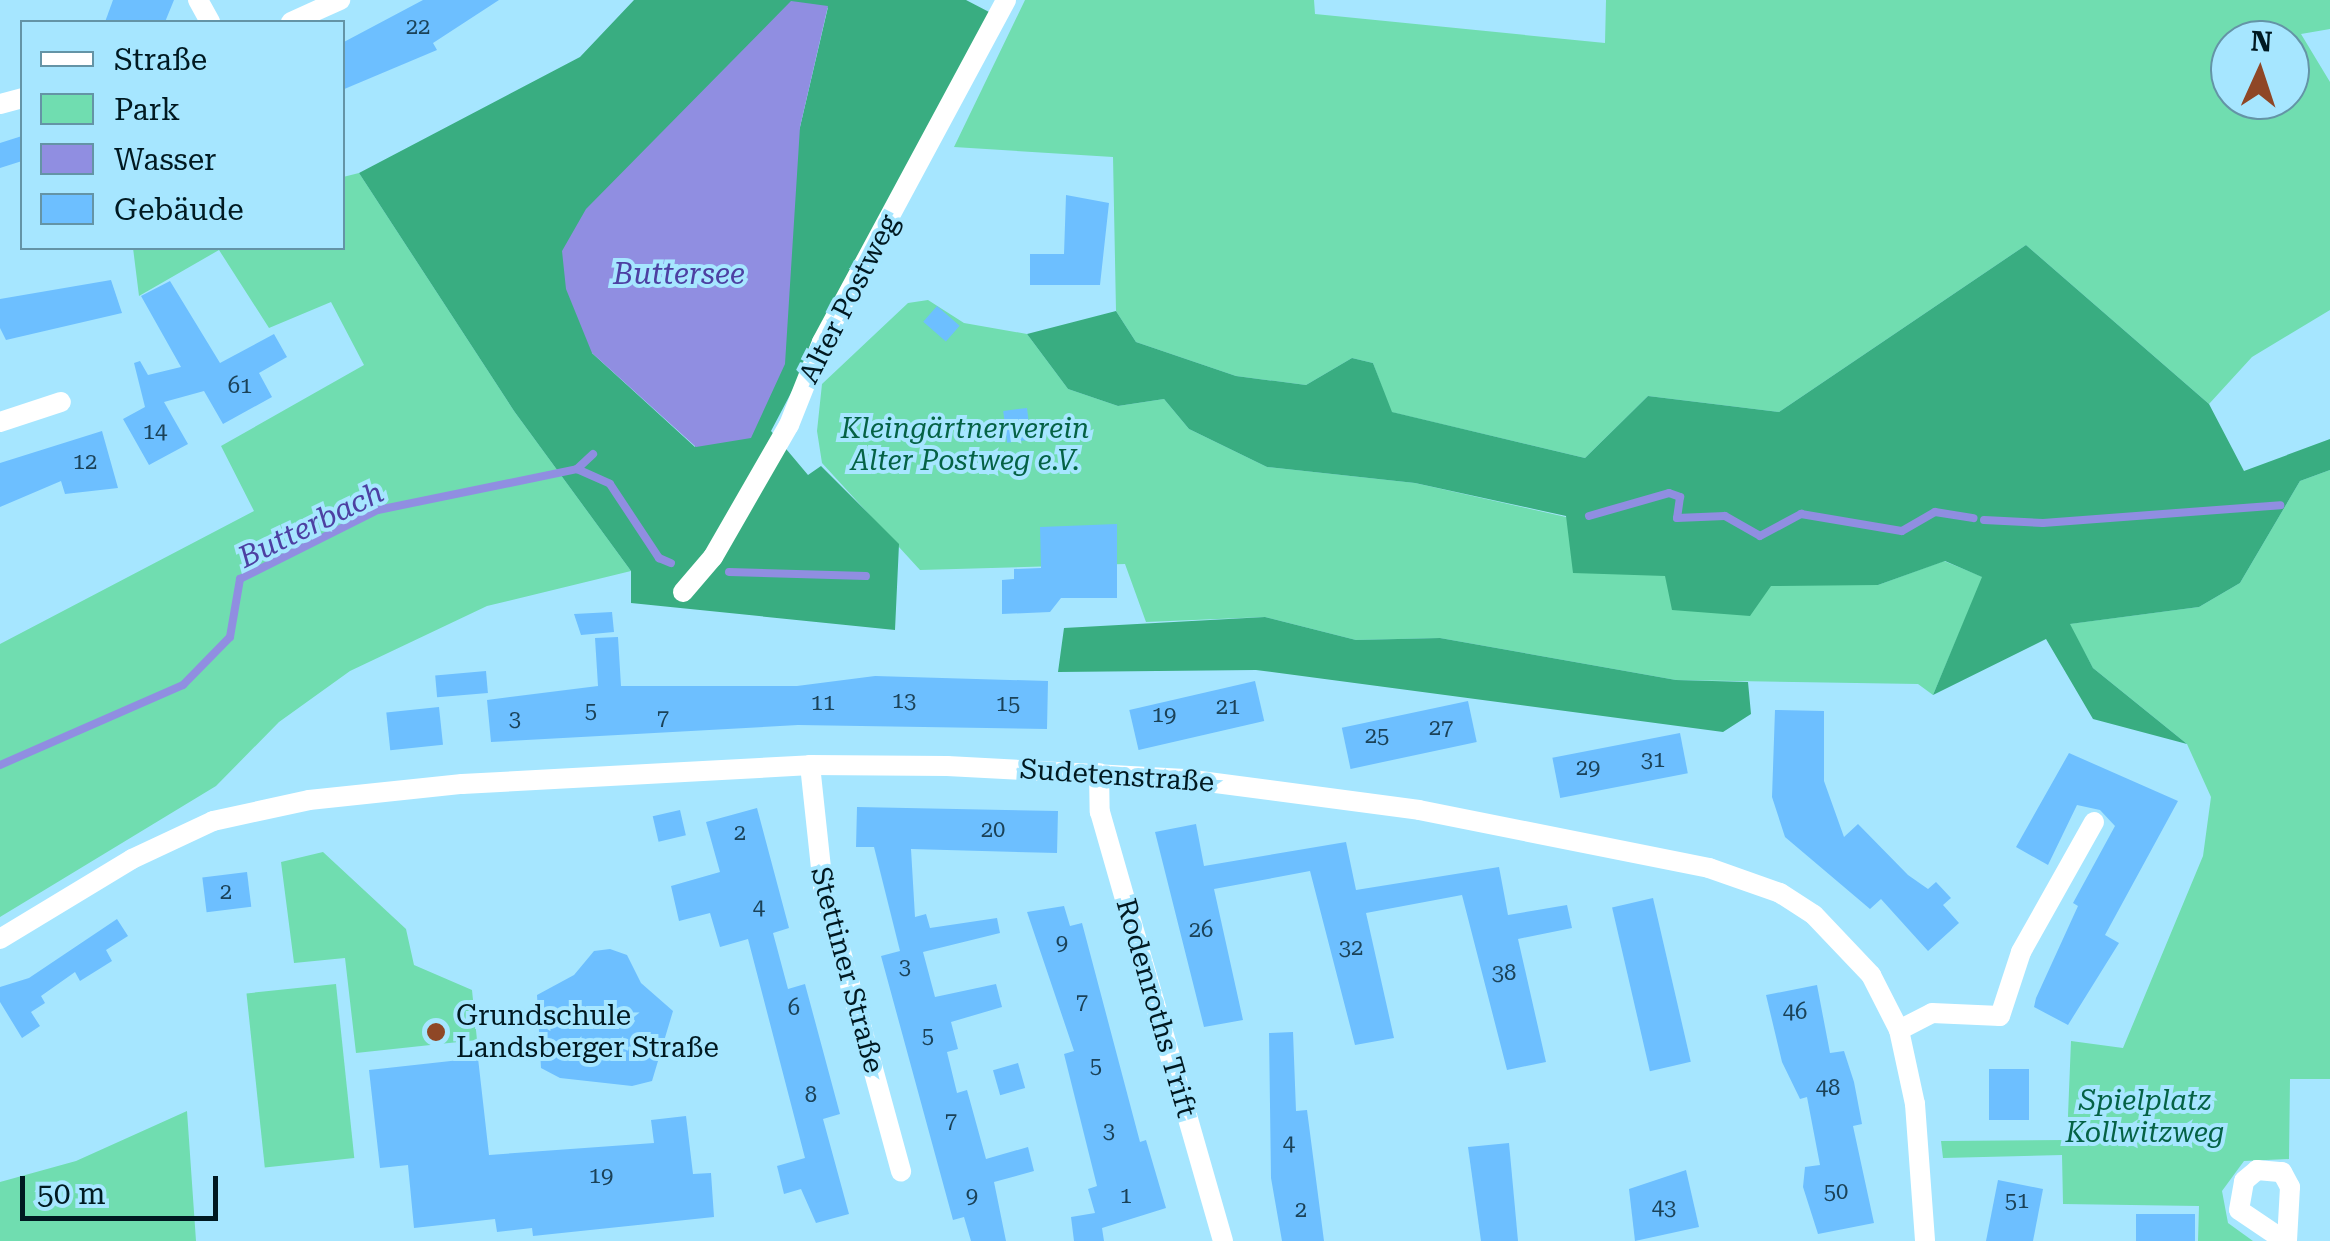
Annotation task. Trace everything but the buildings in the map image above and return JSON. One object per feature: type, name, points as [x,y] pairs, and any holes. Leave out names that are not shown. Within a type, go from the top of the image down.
[{"type":"street","points":[[295,20],[340,0]]},
{"type":"street","name":"Alter Postweg","points":[[683,592],[713,556],[789,425],[822,342],[1006,0]]},
{"type":"street","points":[[0,422],[61,402]]},
{"type":"street","name":"Sudetenstraße","points":[[0,939],[172,838],[258,808],[552,777],[810,765],[1099,773],[1419,810],[1748,879],[1842,940],[1899,1030],[1915,1104],[1925,1241]]},
{"type":"street","name":"Stettiner Straße","points":[[810,765],[823,886],[901,1172]]},
{"type":"street","name":"Rodenroths Trift","points":[[1099,773],[1100,812],[1224,1241]]},
{"type":"street","points":[[1899,1030],[1932,1012],[1989,1018],[2008,1007],[2021,952],[2094,822]]},
{"type":"green space","points":[[634,0],[966,0],[991,13],[771,431],[808,475],[821,466],[899,544],[895,630],[631,603],[631,571],[514,411],[359,173],[580,57]],"holes":[[[828,7],[800,127],[695,447],[592,353]]]},
{"type":"green space","points":[[1025,0],[1314,0],[1315,14],[1605,43],[1606,0],[2330,0],[2330,29],[2310,32],[2310,20],[2210,20],[2210,120],[2310,120],[2310,49],[2330,82],[2330,310],[2252,357],[2209,404],[2026,245],[1779,412],[1648,396],[1585,458],[1391,412],[1373,363],[1352,358],[1306,385],[1236,376],[1136,342],[1116,311],[1113,157],[954,147]]},
{"type":"green space","points":[[359,173],[514,411],[631,571],[487,606],[350,671],[279,722],[216,786],[0,917],[0,644],[254,511],[221,446],[364,365],[331,302],[269,328],[219,250],[345,250],[345,176]]},
{"type":"green space","points":[[2026,245],[2209,404],[2244,471],[2330,439],[2330,470],[2300,481],[2240,583],[2199,607],[2070,624],[2093,668],[2187,744],[2093,719],[2046,639],[1933,695],[1982,577],[1945,561],[1878,585],[1771,586],[1750,616],[1672,610],[1665,576],[1573,573],[1566,516],[1415,483],[1267,467],[1189,429],[1164,399],[1118,406],[1068,389],[1027,334],[1116,311],[1136,342],[1236,376],[1306,385],[1352,358],[1373,363],[1392,412],[1585,458],[1648,396],[1779,412]]},
{"type":"green space","points":[[133,250],[219,250],[139,296]]},
{"type":"green space","name":"Kleingärtnerverein Alter Postweg e.V.","points":[[928,300],[964,323],[1027,334],[1068,389],[1118,406],[1164,399],[1189,429],[1267,467],[1415,483],[1566,517],[1665,576],[1878,585],[1944,561],[1983,577],[1933,695],[1918,684],[1676,680],[1440,638],[1356,640],[1265,617],[1146,622],[1125,564],[920,570],[822,463],[817,431],[822,384],[908,303]]},
{"type":"green space","name":"Spielplatz Kollwitzweg","points":[[2330,470],[2330,1079],[2290,1079],[2289,1159],[2244,1161],[2222,1191],[2228,1223],[2253,1241],[2198,1241],[2199,1206],[2063,1204],[2062,1155],[1943,1158],[1941,1141],[2067,1140],[2071,1041],[2123,1048],[2203,856],[2211,797],[2187,744],[2093,668],[2069,624],[2199,607],[2240,583],[2300,481]]},
{"type":"green space","points":[[1265,617],[1356,640],[1440,638],[1676,680],[1748,682],[1751,714],[1723,732],[1256,670],[1058,672],[1064,628]]},
{"type":"green space","points":[[323,852],[406,929],[414,965],[472,990],[477,1040],[356,1053],[345,958],[294,963],[281,862]]},
{"type":"green space","points":[[336,984],[354,1158],[265,1167],[246,993]]},
{"type":"green space","points":[[187,1111],[196,1241],[0,1241],[0,1182],[76,1161]]},
{"type":"water","name":"Buttersee","points":[[791,1],[828,6],[800,127],[785,364],[751,438],[696,447],[592,353],[566,289],[562,251],[586,209]]},
{"type":"waterway","name":"Butterbach","points":[[0,765],[183,685],[230,637],[240,579],[378,510],[577,469],[593,454]]},
{"type":"waterway","points":[[577,469],[610,484],[659,558],[671,563]]},
{"type":"waterway","points":[[1589,516],[1669,493],[1680,497],[1677,518],[1725,516],[1760,536],[1801,514],[1902,531],[1935,512],[1974,518]]},
{"type":"waterway","points":[[1984,520],[2043,523],[2280,505]]},
{"type":"waterway","points":[[729,572],[866,576]]},
{"type":"place","name":"Grundschule Landsberger Straße","points":[[436,1032]]}]
